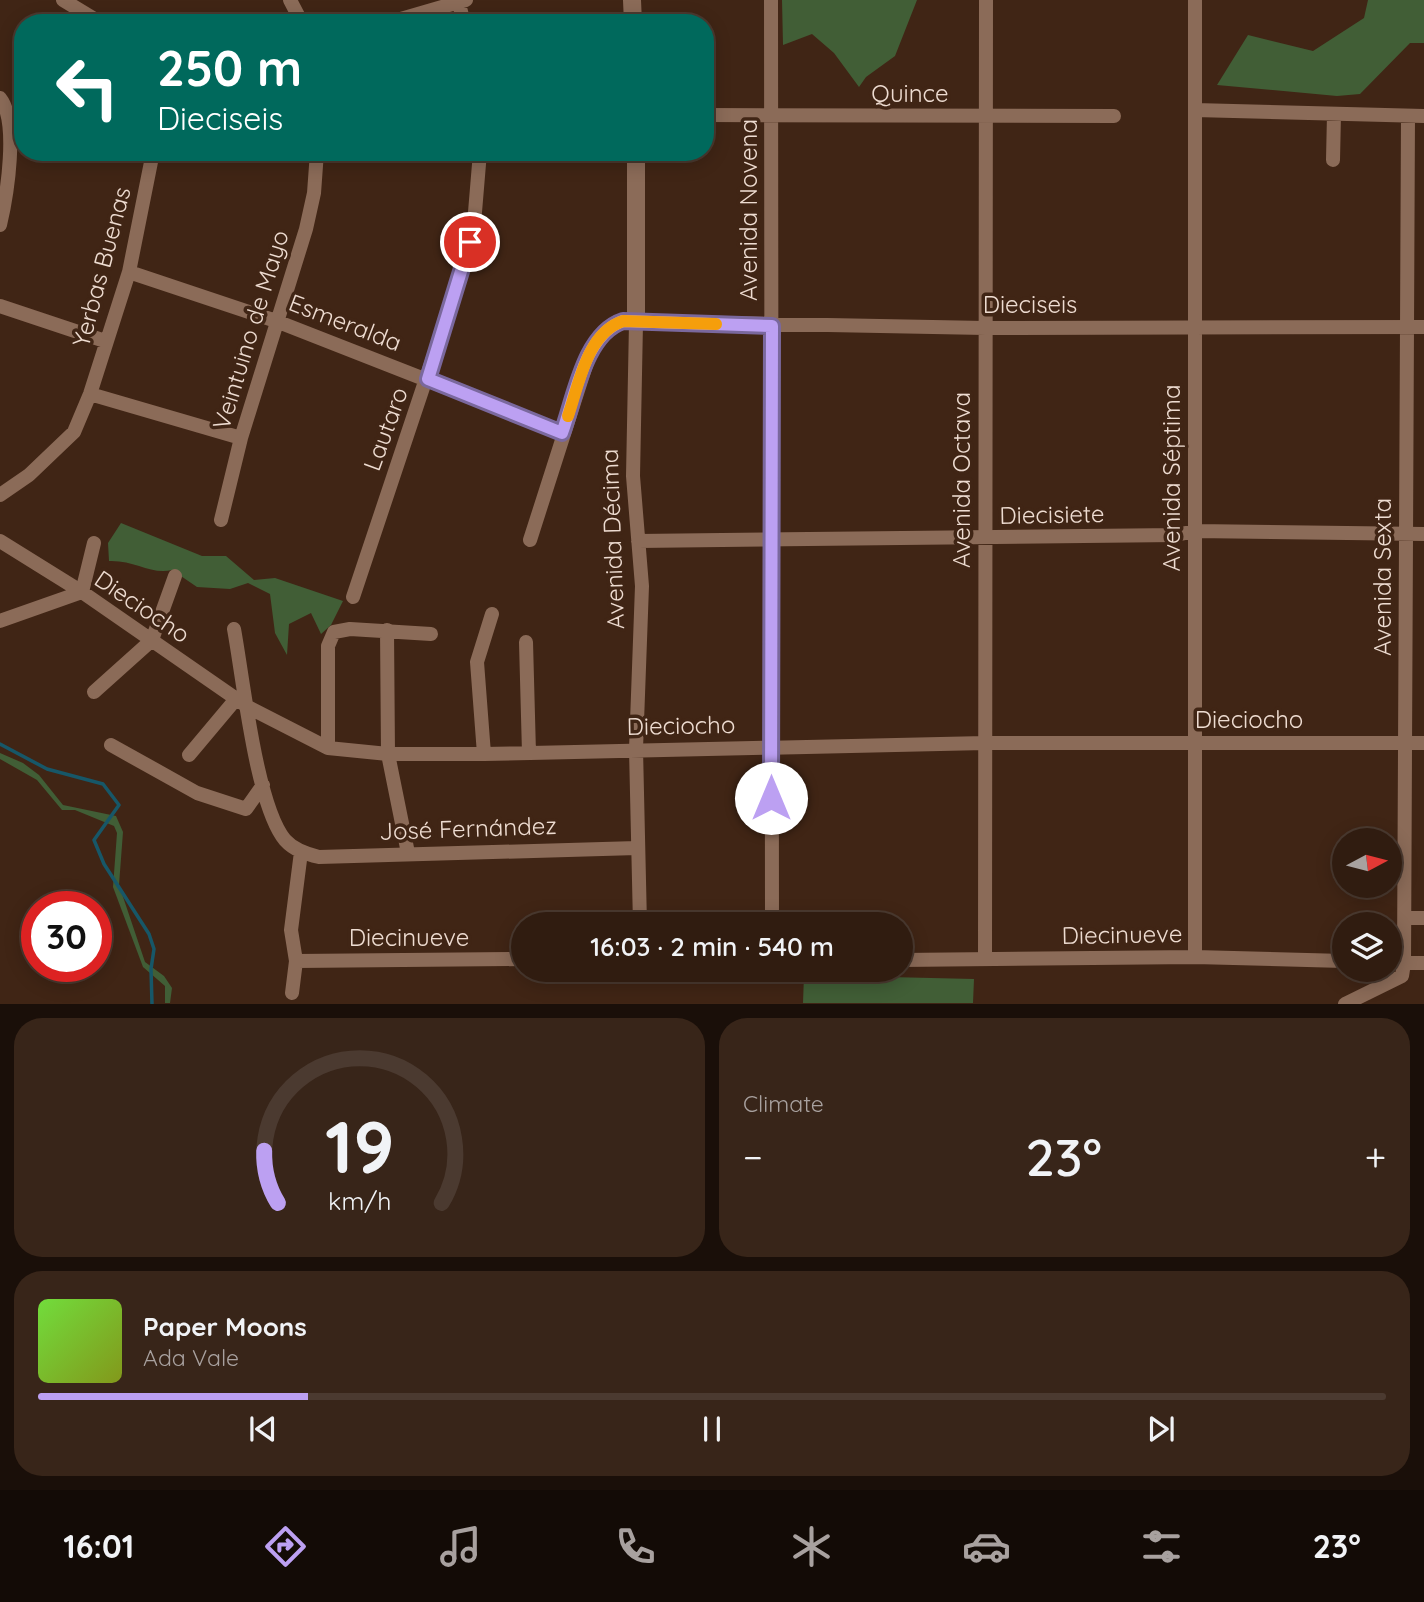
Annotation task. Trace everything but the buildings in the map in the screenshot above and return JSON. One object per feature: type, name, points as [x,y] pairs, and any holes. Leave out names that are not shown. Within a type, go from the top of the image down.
[{"type":"street","points":[[63,0],[86,14]]},
{"type":"street","name":"Avenida Novena","points":[[771,0],[772,912]]},
{"type":"street","name":"Avenida Octava","points":[[985,959],[986,0]]},
{"type":"street","name":"Avenida Séptima","points":[[1195,0],[1195,957]]},
{"type":"street","points":[[417,14],[460,1]]},
{"type":"street","points":[[0,98],[9,117],[0,225]]},
{"type":"street","points":[[1195,110],[1424,116]]},
{"type":"street","name":"Quince","points":[[714,114],[1114,116]]},
{"type":"street","points":[[1333,160],[1334,114]]},
{"type":"street","name":"Avenida Sexta","points":[[1402,935],[1405,918],[1408,116]]},
{"type":"street","name":"Yerbas Buenas","points":[[0,495],[29,475],[74,432],[90,394],[129,272],[151,161]]},
{"type":"street","name":"Veintuino de Mayo","points":[[221,520],[241,438],[306,229],[314,193],[316,161]]},
{"type":"street","name":"Lautaro","points":[[353,597],[428,379],[470,242],[479,161]]},
{"type":"street","name":"Avenida Décima","points":[[636,161],[633,476],[642,586],[636,749],[640,912]]},
{"type":"street","name":"Esmeralda","points":[[129,272],[276,321],[562,433]]},
{"type":"street","points":[[0,306],[105,341]]},
{"type":"street","points":[[530,540],[562,433],[599,338],[611,325],[623,321],[636,323]]},
{"type":"street","name":"Dieciseis","points":[[636,323],[985,328],[1424,327]]},
{"type":"street","points":[[90,394],[241,438]]},
{"type":"street","name":"Diecisiete","points":[[638,541],[985,539],[1176,535],[1195,531],[1424,534]]},
{"type":"street","name":"Dieciocho","points":[[0,541],[82,592],[242,703],[328,748],[388,754],[484,754],[985,743],[1424,743]]},
{"type":"street","points":[[0,621],[82,592],[94,543]]},
{"type":"street","points":[[94,692],[152,640],[175,576]]},
{"type":"street","points":[[484,754],[478,655],[492,614]]},
{"type":"street","points":[[234,629],[242,703],[271,814],[286,840],[301,852],[291,930],[296,961],[292,993]]},
{"type":"street","points":[[328,748],[328,646],[334,632],[350,629],[431,634]]},
{"type":"street","points":[[387,630],[388,754],[408,853]]},
{"type":"street","points":[[526,642],[529,753]]},
{"type":"street","points":[[189,755],[242,703]]},
{"type":"street","points":[[111,745],[197,793],[246,809],[263,785]]},
{"type":"street","name":"José Fernández","points":[[301,852],[319,857],[637,848]]},
{"type":"street","points":[[1405,918],[1424,918]]},
{"type":"street","name":"Diecinueve","points":[[913,960],[1195,957],[1332,961]]},
{"type":"street","name":"Diecinueve","points":[[296,961],[511,959]]},
{"type":"street","points":[[1402,963],[1424,963]]},
{"type":"street","points":[[1345,1003],[1389,982]]},
{"type":"green space","points":[[782,0],[917,0],[895,56],[866,77],[859,87],[834,53],[812,34],[783,45]]},
{"type":"green space","points":[[1368,0],[1424,0],[1424,43],[1410,43],[1360,94],[1337,96],[1217,85],[1248,35],[1313,51],[1364,18]]},
{"type":"green space","points":[[121,523],[202,556],[226,556],[254,580],[275,578],[343,601],[331,625],[321,634],[311,613],[289,624],[287,655],[275,633],[270,594],[248,583],[230,589],[197,587],[172,570],[157,571],[109,561],[108,543]]},
{"type":"green space","points":[[0,753],[23,763],[39,775],[63,805],[116,816],[123,832],[119,885],[145,962],[164,976],[172,988],[170,1003],[165,1003],[165,986],[143,967],[113,887],[117,833],[114,826],[75,810],[62,810],[37,780],[0,759]]},
{"type":"green space","points":[[913,978],[974,979],[973,1003],[803,1003],[804,982],[913,982]]},
{"type":"waterway","points":[[0,744],[47,769],[103,784],[119,805],[94,840],[104,864],[149,934],[154,949],[151,969],[152,1004]]},
{"type":"slow traffic","points":[[568,416],[588,359],[599,338],[611,325],[623,321],[716,324]]},
{"type":"route","points":[[470,242],[428,379],[562,433],[588,359],[599,338],[611,325],[623,321],[772,326],[771,798]]}]
